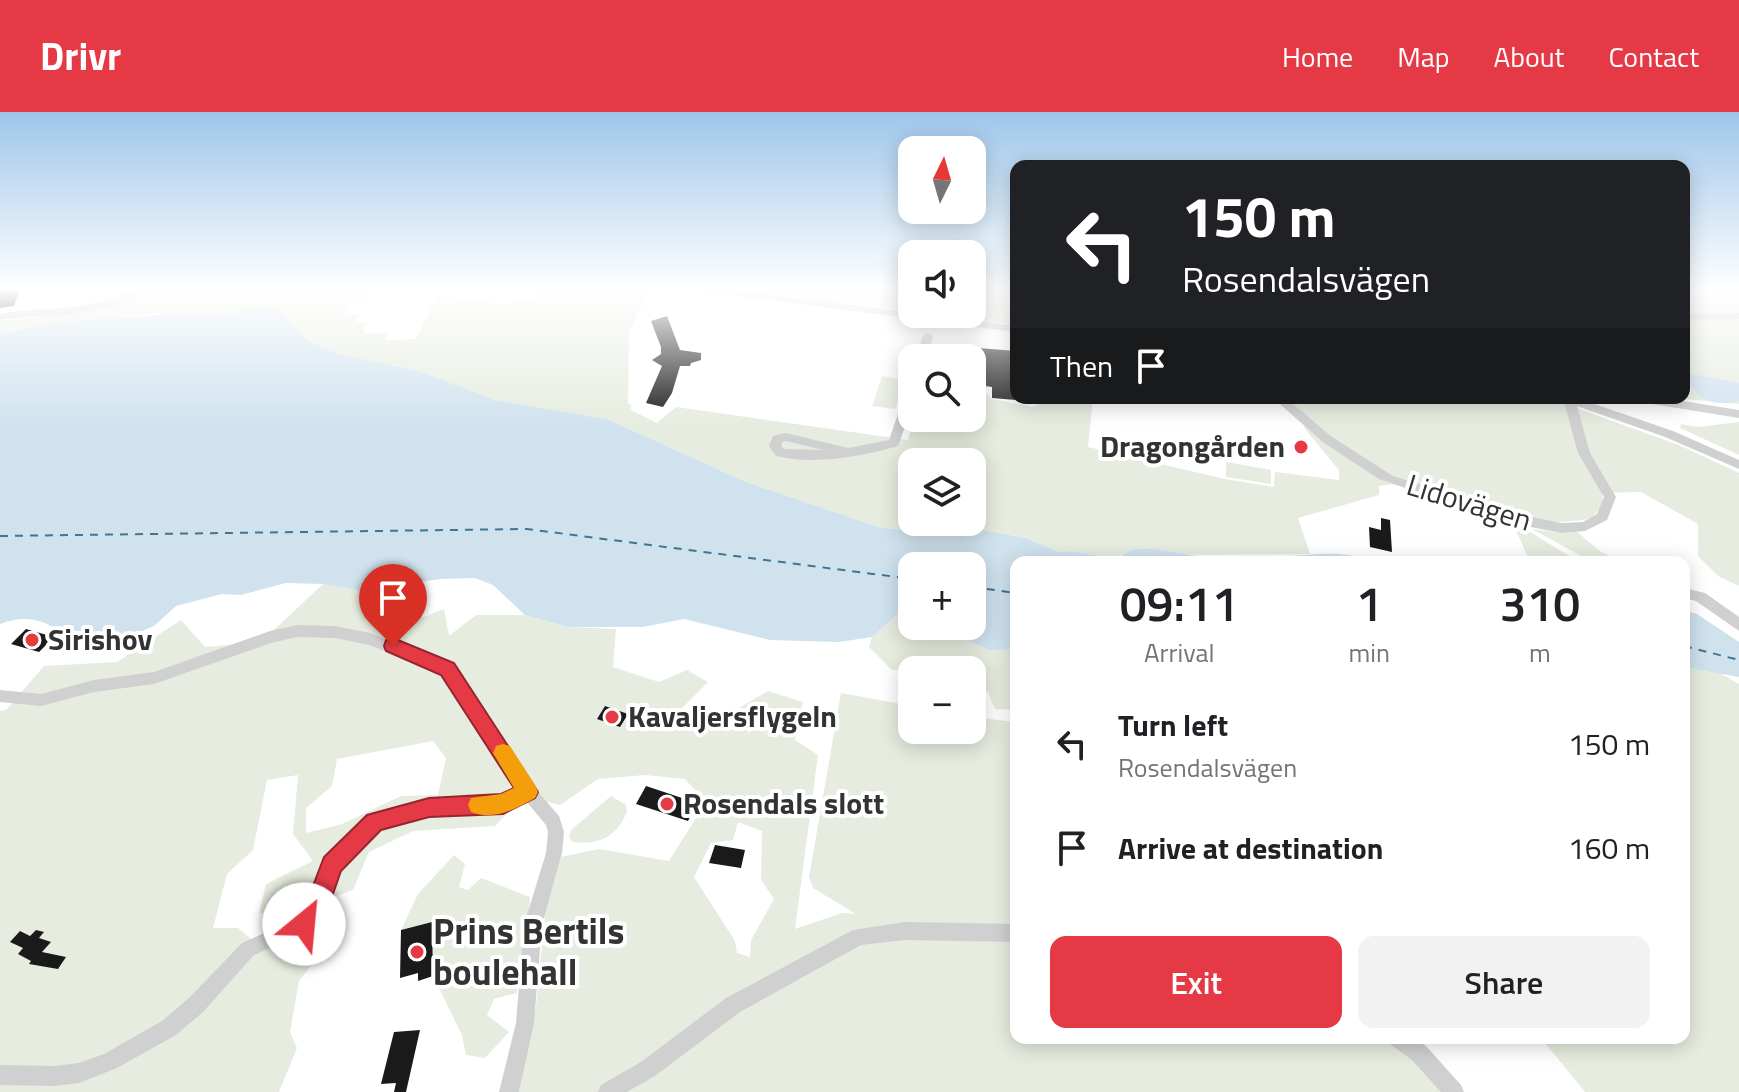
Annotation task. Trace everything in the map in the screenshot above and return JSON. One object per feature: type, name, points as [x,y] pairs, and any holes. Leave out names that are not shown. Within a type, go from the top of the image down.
[{"type":"street","points":[[925,344],[928,336]]},
{"type":"street","name":"Lidovägen","points":[[1285,404],[1387,479],[1522,523],[1583,527],[1598,522],[1607,513],[1610,497],[1584,453],[1569,404]]},
{"type":"street","points":[[1582,404],[1669,434],[1739,465]]},
{"type":"street","points":[[1677,404],[1739,414]]},
{"type":"street","points":[[847,452],[786,437],[777,439],[775,446],[780,453],[802,456],[847,452],[894,443],[898,431]]},
{"type":"street","points":[[1690,594],[1700,597],[1739,625]]},
{"type":"street","points":[[0,696],[41,700],[94,686],[143,680],[176,672],[285,633],[335,632],[393,646],[448,669],[528,792],[553,821],[556,836],[533,925],[525,1023],[509,1092]]},
{"type":"street","points":[[0,1075],[79,1073],[110,1061],[169,1028],[205,996],[248,949],[304,924],[321,897],[332,864],[375,822],[429,807],[503,804],[528,792]]},
{"type":"street","points":[[608,1092],[667,1056],[733,1005],[859,936],[905,931],[1010,933]]},
{"type":"street","points":[[1406,1044],[1419,1053],[1454,1092]]},
{"type":"shaded area","points":[[303,335],[387,335],[386,340],[416,339],[418,335],[629,335],[628,404],[631,410],[657,423],[676,407],[908,440],[910,432],[986,432],[986,393],[992,399],[1033,407],[1040,404],[1092,404],[1088,447],[1225,479],[1274,487],[1275,472],[1339,480],[1339,470],[1305,429],[1300,411],[1294,404],[1565,404],[1679,445],[1739,473],[1739,586],[1718,576],[1698,556],[1698,524],[1641,492],[1602,493],[1603,504],[1592,518],[1554,522],[1517,517],[1412,486],[1379,486],[1379,495],[1298,518],[1310,554],[1098,556],[1059,552],[1026,538],[986,531],[986,448],[898,448],[898,529],[879,527],[746,482],[607,419],[496,400],[419,371],[339,354]]},
{"type":"shaded area","points":[[1690,335],[1739,335],[1739,404],[1690,399]]},
{"type":"shaded area","points":[[882,376],[898,379],[895,409],[872,406]]},
{"type":"shaded area","points":[[1739,422],[1739,455],[1680,428],[1681,424],[1698,427]]},
{"type":"shaded area","points":[[1226,462],[1271,470],[1271,484],[1226,477]]},
{"type":"shaded area","points":[[1514,526],[1522,527],[1569,556],[1527,556]]},
{"type":"shaded area","points":[[1532,529],[1577,532],[1609,556],[1581,556]]},
{"type":"shaded area","points":[[323,584],[362,591],[376,617],[404,625],[444,609],[449,636],[476,615],[525,615],[567,627],[616,629],[613,667],[659,682],[687,670],[708,682],[681,709],[725,718],[748,730],[748,734],[752,725],[739,708],[768,691],[803,702],[795,740],[818,755],[795,929],[842,913],[856,914],[813,888],[809,877],[841,693],[898,703],[898,744],[986,744],[986,719],[1010,721],[1010,1044],[1419,1044],[1443,1092],[519,1092],[536,1006],[545,913],[561,857],[599,849],[669,861],[706,802],[685,779],[645,775],[598,779],[560,805],[524,796],[495,826],[413,831],[369,852],[353,890],[331,898],[310,942],[320,954],[299,981],[290,1032],[297,1048],[279,1092],[0,1092],[0,711],[6,710],[44,666],[117,662],[181,620],[205,647],[261,642]],"holes":[[[433,741],[446,758],[438,795],[401,796],[342,824],[306,833],[306,808],[332,786],[337,759]],[[298,775],[293,834],[313,861],[266,884],[259,914],[311,900],[289,946],[255,942],[238,928],[213,928],[227,874],[253,850],[267,780]],[[738,822],[762,831],[761,880],[774,899],[751,940],[750,957],[737,953],[735,941],[694,877],[711,843],[733,840]]]},
{"type":"shaded area","points":[[898,614],[898,640],[984,640],[1010,647],[1010,710],[995,709],[986,692],[986,656],[898,656],[898,670],[892,670],[869,647],[872,637]]},
{"type":"shaded area","points":[[1690,668],[1718,672],[1739,684],[1739,1092],[1585,1092],[1546,1044],[1690,1044]]},
{"type":"shaded area","points":[[611,796],[626,805],[627,812],[618,828],[606,838],[573,842],[569,837],[571,830]]},
{"type":"shaded area","points":[[454,855],[465,864],[459,887],[468,890],[481,878],[530,897],[525,964],[518,968],[517,993],[494,999],[487,1015],[509,1032],[485,1058],[466,1055],[462,1035],[433,976],[432,922],[401,930],[418,894]]},
{"type":"water","points":[[0,335],[303,335],[339,354],[419,371],[496,400],[607,419],[746,482],[879,527],[898,529],[898,536],[986,536],[986,531],[1026,538],[1059,552],[1098,556],[1010,556],[1010,649],[989,650],[968,640],[986,640],[986,552],[898,552],[898,614],[872,637],[839,642],[770,640],[684,619],[643,627],[567,627],[525,615],[493,585],[475,578],[440,579],[362,591],[323,584],[286,583],[241,595],[222,594],[176,606],[154,626],[106,647],[73,645],[58,630],[31,619],[0,624]]},
{"type":"water","points":[[1690,376],[1739,383],[1739,401],[1722,403],[1702,397],[1692,387]]},
{"type":"water","points":[[1157,549],[1201,556],[1122,556],[1134,550]]},
{"type":"water","points":[[1320,554],[1352,556],[1287,556]]},
{"type":"water","points":[[1690,612],[1739,642],[1739,677],[1690,668]]},
{"type":"building","points":[[656,335],[674,335],[680,350],[701,353],[701,360],[690,366],[680,366],[672,393],[663,407],[646,403],[662,366],[652,360],[661,354]]},
{"type":"building","points":[[986,349],[1010,351],[1010,400],[992,398],[992,387],[986,386]]},
{"type":"building","points":[[1381,518],[1390,520],[1392,552],[1370,547],[1369,527],[1381,530]]},
{"type":"building","name":"Sirishov","points":[[26,629],[54,637],[39,652],[11,644]]},
{"type":"building","name":"Kavaljersflygeln","points":[[605,706],[628,714],[620,727],[597,719]]},
{"type":"building","name":"Rosendals slott","points":[[646,786],[697,803],[688,821],[636,804]]},
{"type":"building","points":[[715,845],[745,850],[741,868],[709,863]]},
{"type":"building","name":"Prins Bertils boulehall","points":[[432,922],[433,976],[418,981],[418,973],[400,978],[401,930]]},
{"type":"building","points":[[36,930],[44,932],[39,938],[51,942],[42,952],[66,957],[58,969],[29,964],[31,961],[18,954],[23,948],[10,942],[20,931],[30,936]]},
{"type":"building","points":[[420,1030],[406,1092],[394,1092],[396,1083],[381,1084],[394,1032]]},
{"type":"ferry route","points":[[0,536],[527,529],[898,577]]},
{"type":"ferry route","points":[[986,589],[1010,592]]},
{"type":"ferry route","points":[[1690,648],[1739,660]]},
{"type":"slow traffic","points":[[479,805],[503,804],[528,792],[503,753]]},
{"type":"place","name":"Dragongården","points":[[1301,447]]},
{"type":"place","name":"Sirishov","points":[[32,640]]},
{"type":"place","name":"Kavaljersflygeln","points":[[612,717]]},
{"type":"place","name":"Rosendals slott","points":[[667,804]]},
{"type":"place","name":"Prins Bertils boulehall","points":[[417,952]]},
{"type":"route","points":[[304,924],[321,897],[332,864],[375,822],[429,807],[503,804],[528,792],[448,669],[393,646]]}]
